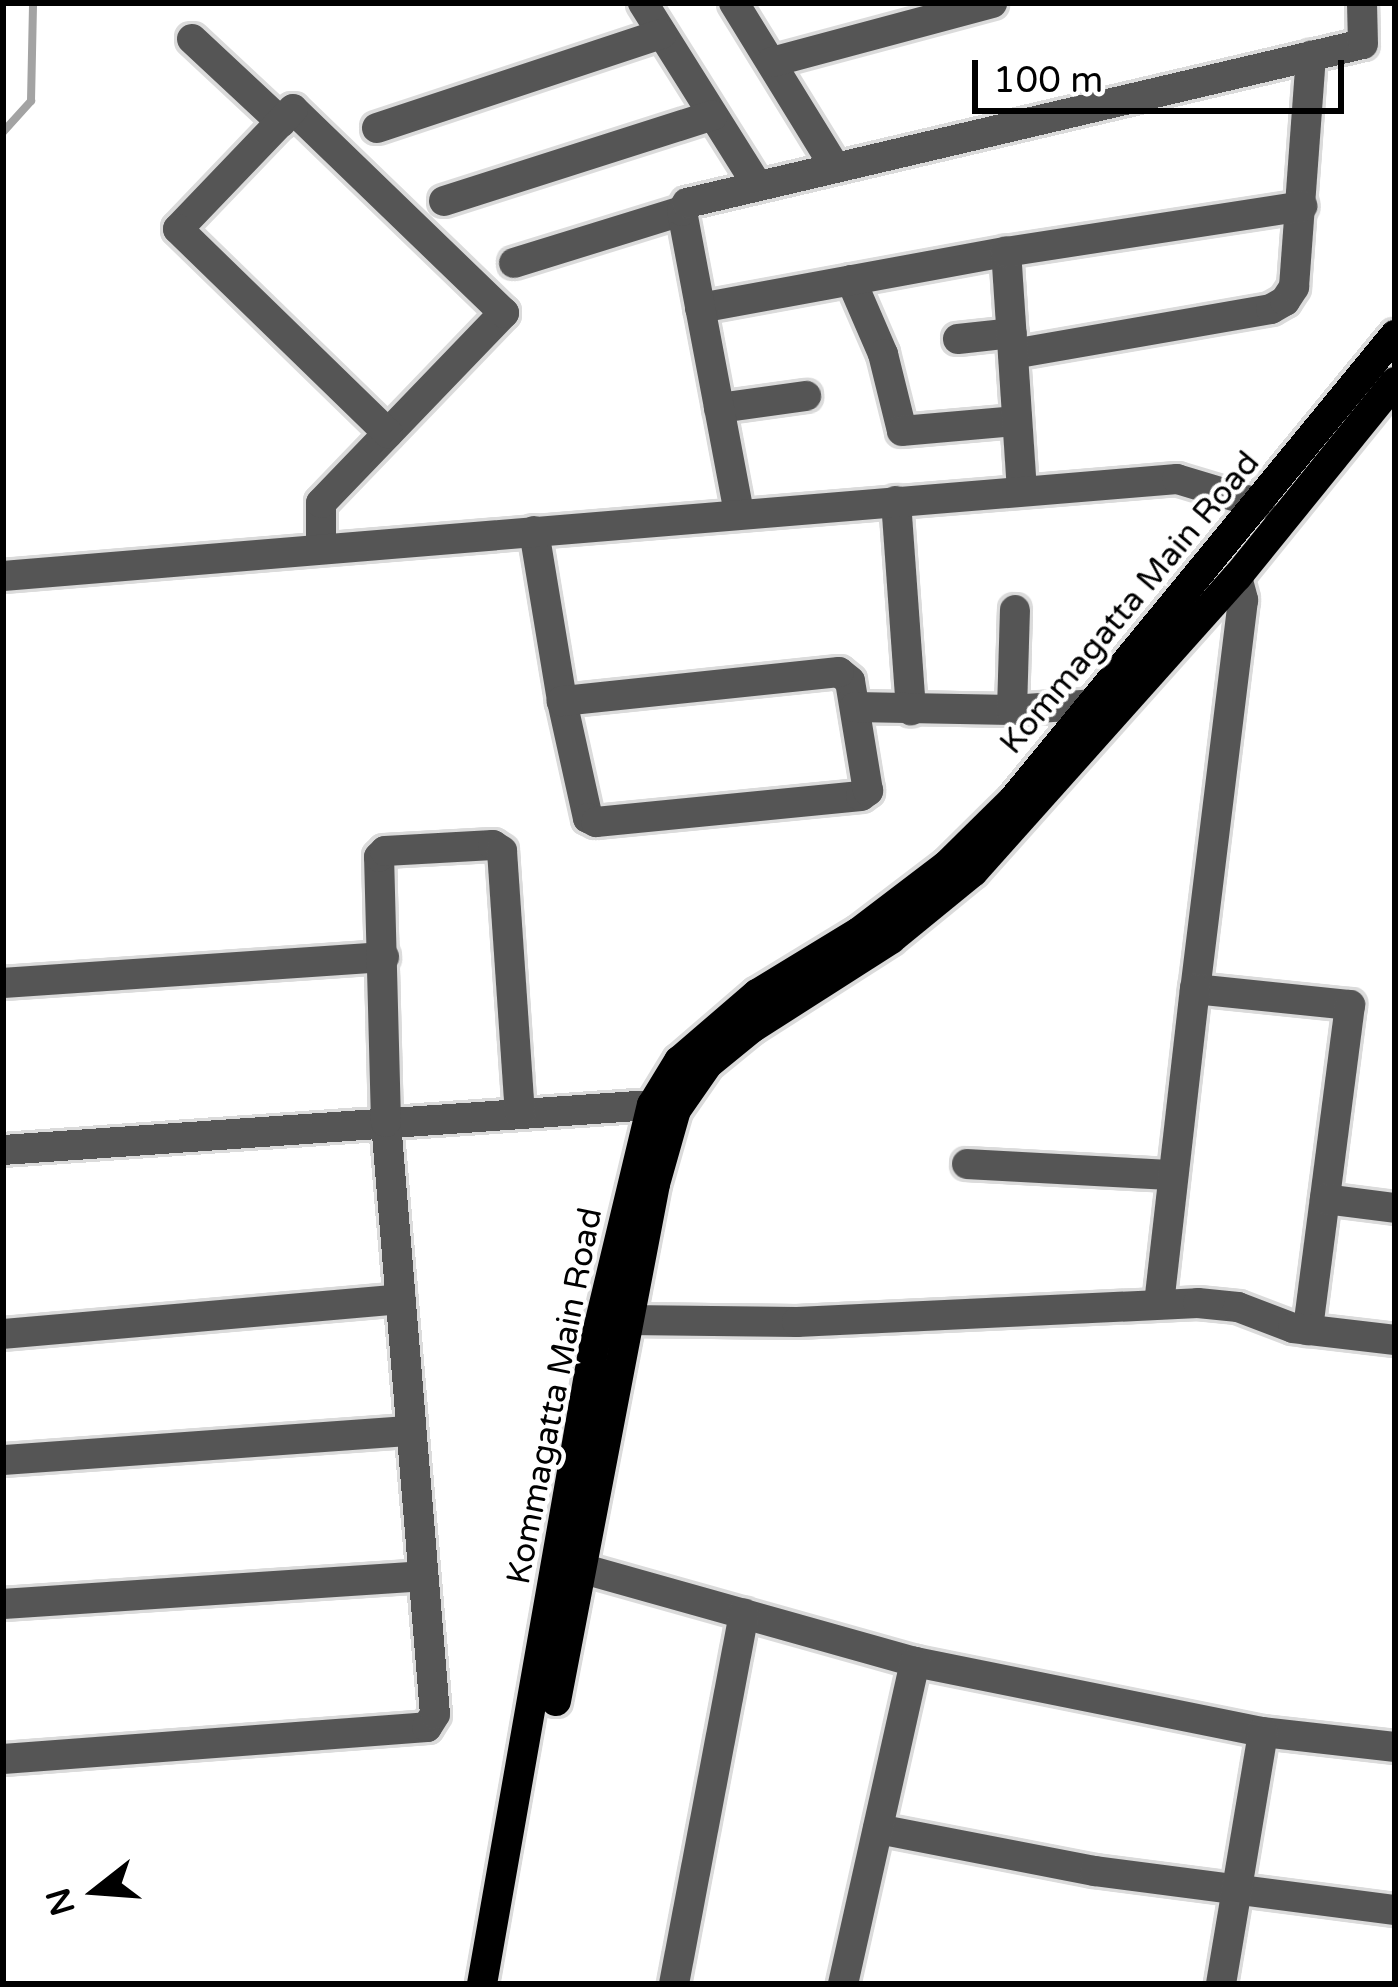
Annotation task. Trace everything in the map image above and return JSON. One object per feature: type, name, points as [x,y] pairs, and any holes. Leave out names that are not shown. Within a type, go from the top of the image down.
[{"type":"main road","name":"Kommagatta Main Road","points":[[502,1984],[570,1565],[594,1346],[652,1105],[679,1061],[757,994],[859,932],[947,865],[1013,800],[1395,335]]},
{"type":"main road","name":"Kommagatta Main Road","points":[[482,1984],[570,1565],[655,1184],[676,1110],[708,1064],[752,1028],[891,939],[973,872],[1237,578],[1395,382]]},
{"type":"street","points":[[643,3],[757,185]]},
{"type":"street","points":[[734,3],[835,167]]},
{"type":"street","points":[[772,62],[992,3]]},
{"type":"street","points":[[514,263],[682,211],[687,203],[1363,44],[1362,3]]},
{"type":"street","points":[[377,128],[662,34]]},
{"type":"street","points":[[192,39],[281,122]]},
{"type":"street","points":[[958,339],[1012,344],[1270,308],[1294,287],[1311,56]]},
{"type":"street","points":[[321,549],[322,503],[504,313],[293,109],[178,229],[388,433]]},
{"type":"street","points":[[444,201],[713,115]]},
{"type":"street","points":[[700,308],[1006,252],[1302,206]]},
{"type":"street","points":[[682,211],[739,514]]},
{"type":"street","points":[[1006,252],[1022,491]]},
{"type":"street","points":[[851,280],[883,354],[902,431],[1017,421]]},
{"type":"street","points":[[719,409],[806,396]]},
{"type":"street","points":[[3,576],[1177,479],[1260,504]]},
{"type":"street","points":[[896,501],[910,710]]},
{"type":"street","points":[[534,531],[562,700],[583,810],[596,823],[861,796],[870,783],[850,681],[839,672],[562,700]]},
{"type":"street","points":[[1159,1304],[1243,599],[1237,578]]},
{"type":"street","points":[[1012,710],[1015,610]]},
{"type":"street","points":[[855,707],[1012,710],[1095,704]]},
{"type":"street","points":[[3,1759],[427,1727],[435,1714],[386,1122],[379,857],[385,850],[493,845],[502,851],[520,1112]]},
{"type":"street","points":[[3,983],[384,957]]},
{"type":"street","points":[[1195,989],[1350,1005],[1308,1330]]},
{"type":"street","points":[[3,1150],[652,1105]]},
{"type":"street","points":[[967,1164],[1173,1175]]},
{"type":"street","points":[[1325,1199],[1395,1208]]},
{"type":"street","points":[[3,1334],[400,1299]]},
{"type":"street","points":[[628,1319],[797,1322],[1159,1304],[1238,1307],[1308,1330],[1395,1340]]},
{"type":"street","points":[[3,1460],[410,1431]]},
{"type":"street","points":[[570,1565],[915,1662],[1263,1732],[1395,1747]]},
{"type":"street","points":[[3,1604],[422,1576]]},
{"type":"street","points":[[674,1984],[744,1614]]},
{"type":"street","points":[[843,1984],[915,1662]]},
{"type":"street","points":[[1220,1984],[1263,1732]]},
{"type":"street","points":[[878,1829],[1095,1871],[1395,1910]]},
{"type":"waterway","points":[[3,132],[31,101],[33,3]]}]
